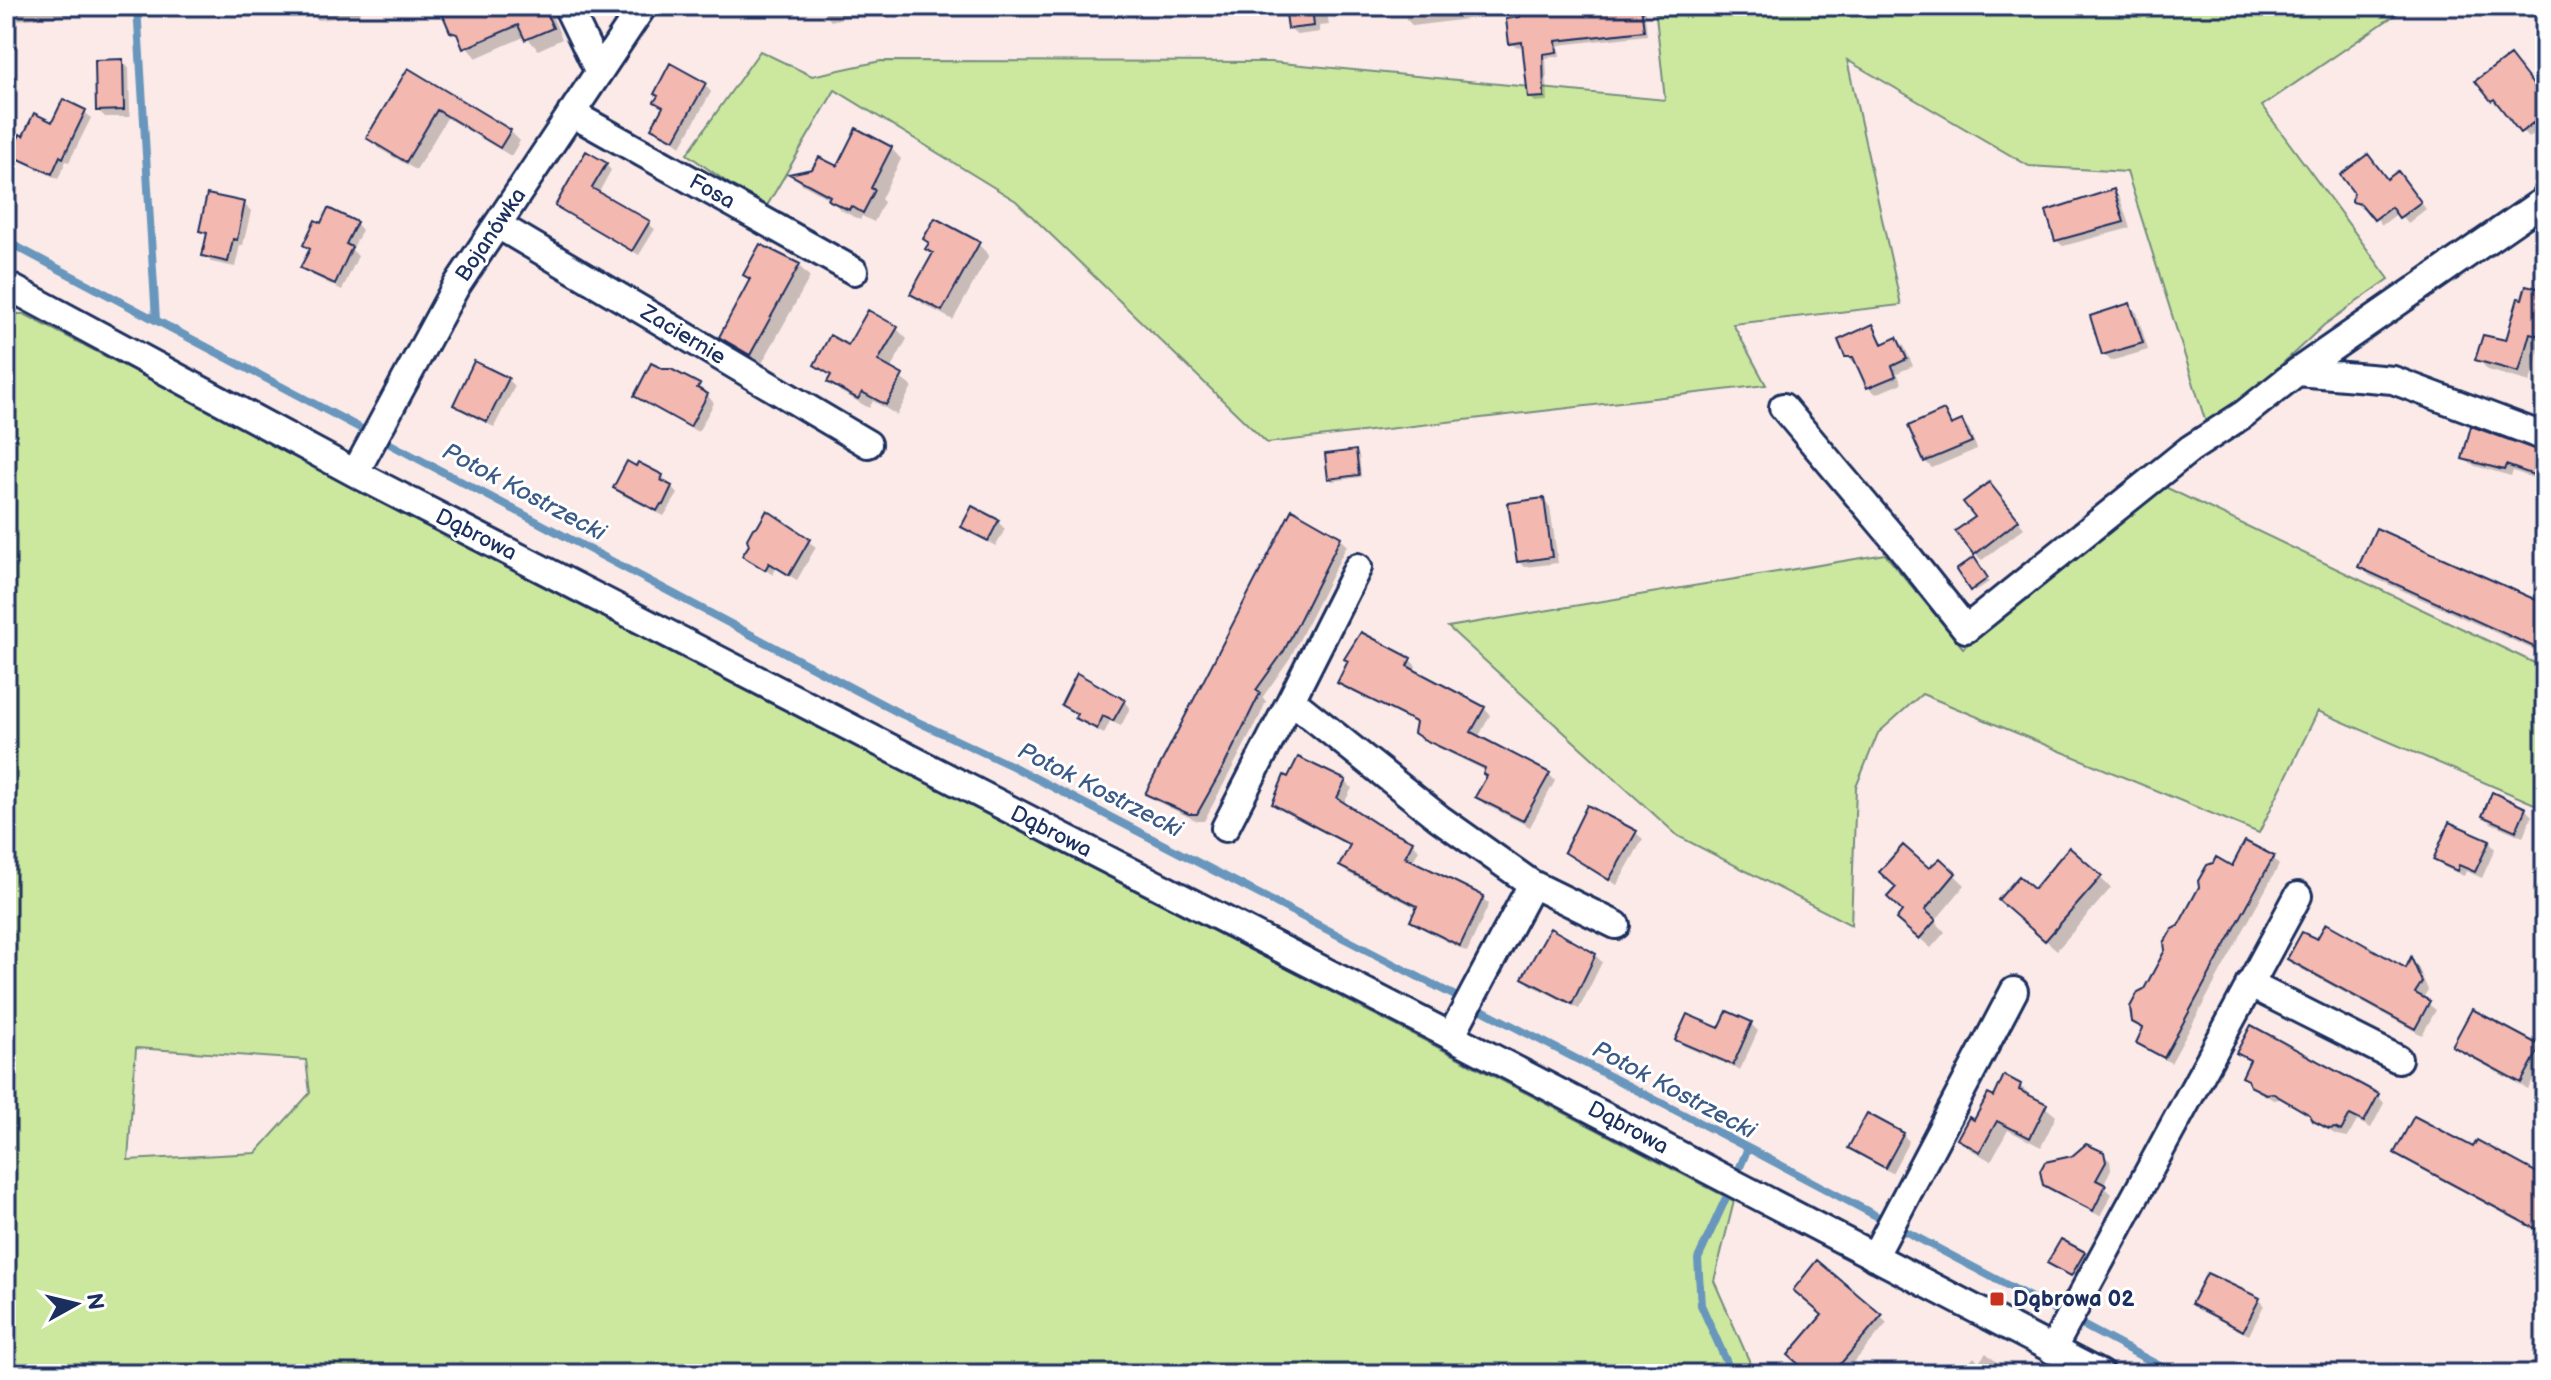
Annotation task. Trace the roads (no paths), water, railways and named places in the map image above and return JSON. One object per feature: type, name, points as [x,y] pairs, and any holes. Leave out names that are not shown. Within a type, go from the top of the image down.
[{"type":"street","points":[[567,6],[598,70]]},
{"type":"street","name":"Bojanówka","points":[[361,462],[455,288],[643,6]]},
{"type":"street","name":"Fosa","points":[[571,113],[854,271]]},
{"type":"street","points":[[1783,407],[1966,629],[2190,449],[2545,200]]},
{"type":"street","name":"Zaciernie","points":[[498,225],[868,444]]},
{"type":"street","name":"Dąbrowa","points":[[10,289],[361,462],[1073,844],[1886,1235],[2063,1328],[2100,1374]]},
{"type":"street","points":[[2297,372],[2393,380],[2545,437]]},
{"type":"street","points":[[1225,828],[1358,567]]},
{"type":"street","points":[[1291,700],[1439,818],[1532,884],[1616,925]]},
{"type":"street","points":[[1456,1028],[1532,884]]},
{"type":"street","points":[[2063,1328],[2298,896]]},
{"type":"street","points":[[2249,984],[2398,1059]]},
{"type":"street","points":[[1886,1235],[2014,991]]},
{"type":"waterway","points":[[137,6],[156,320]]},
{"type":"waterway","name":"Potok Kostrzecki","points":[[6,241],[901,714],[1012,766],[1748,1148],[2175,1374]]},
{"type":"waterway","points":[[1740,1167],[1748,1148]]},
{"type":"waterway","points":[[1725,1200],[1698,1259],[1701,1305],[1732,1374]]},
{"type":"place","name":"Dąbrowa 02","points":[[1997,1299]]}]
